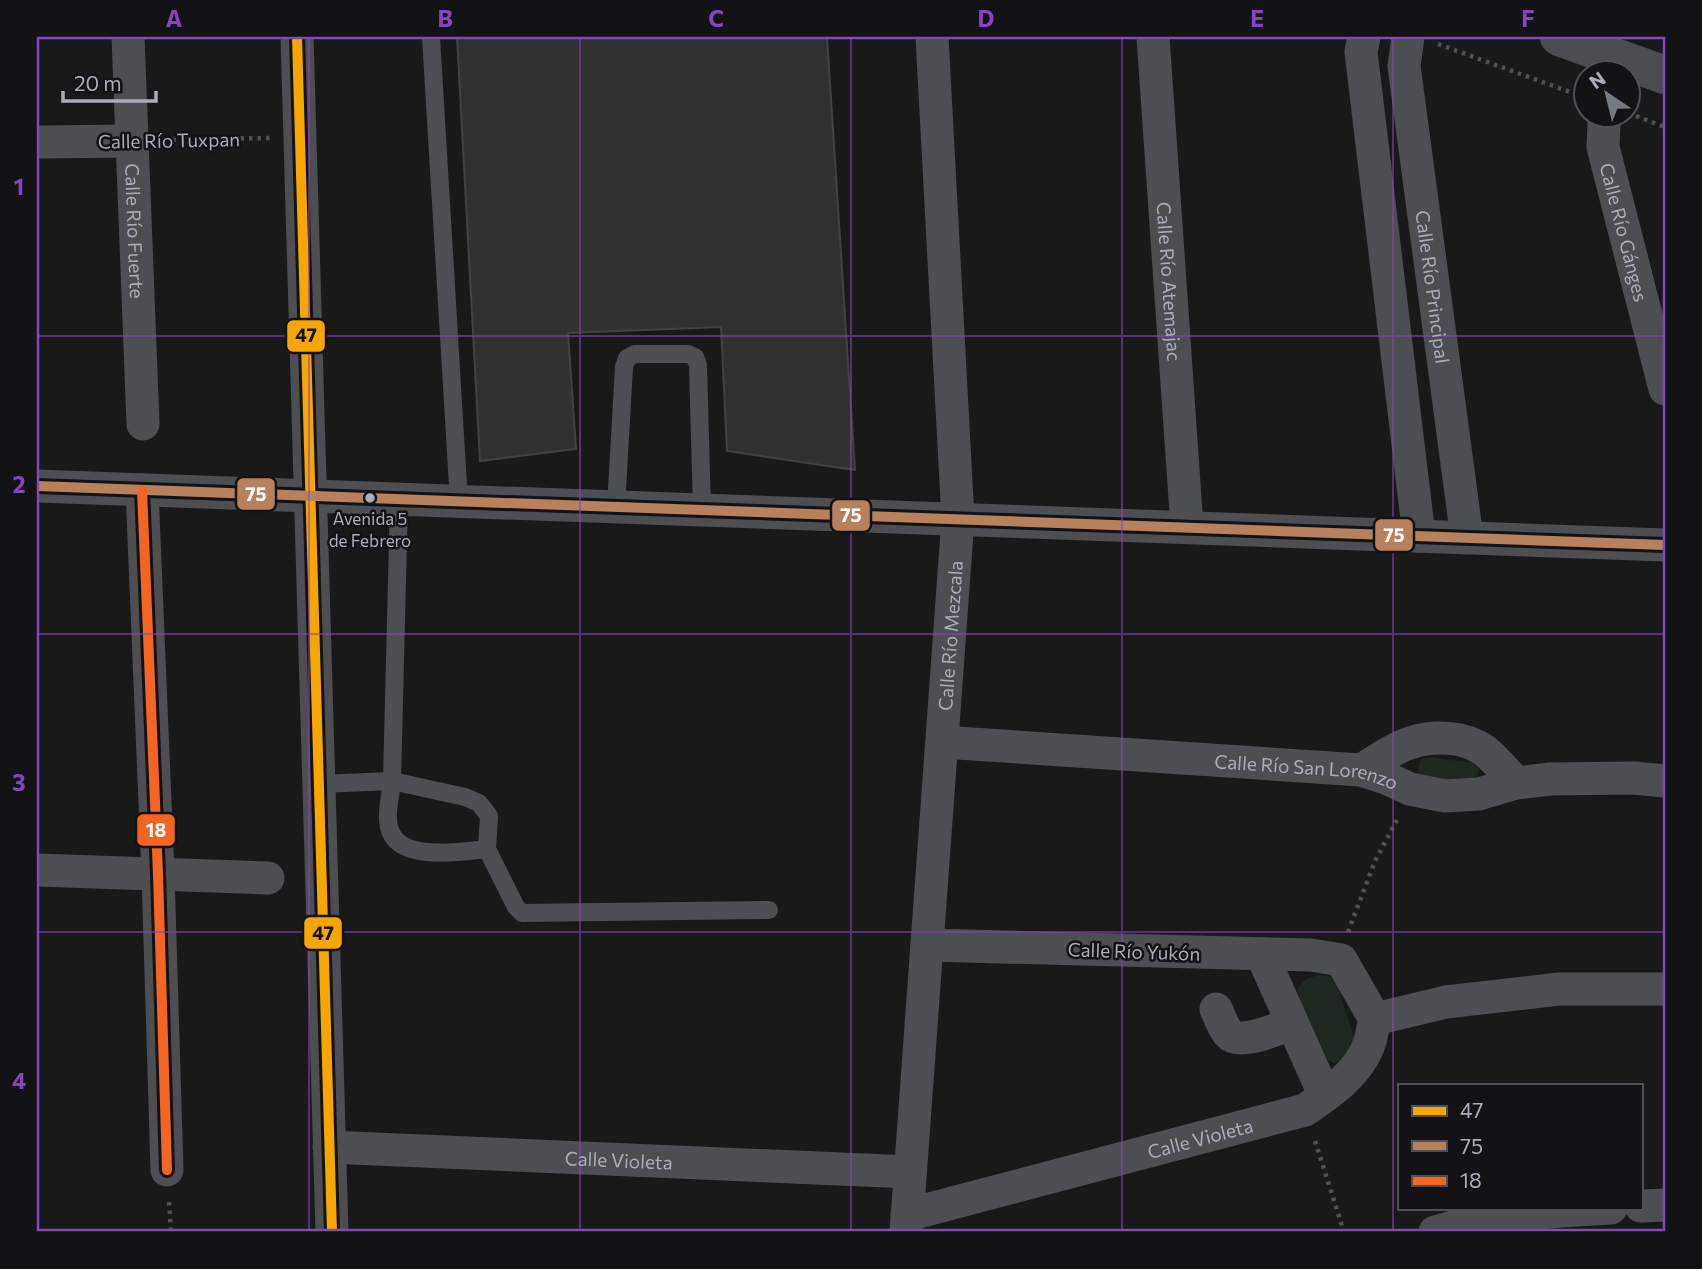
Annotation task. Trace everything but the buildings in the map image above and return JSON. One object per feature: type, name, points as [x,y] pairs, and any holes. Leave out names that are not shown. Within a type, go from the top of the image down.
[{"type":"main road","points":[[1559,37],[1608,60]]},
{"type":"main road","points":[[1642,71],[1665,75]]},
{"type":"street","name":"Calle Río Fuerte","points":[[128,37],[144,424]]},
{"type":"street","points":[[298,37],[332,1232]]},
{"type":"street","name":"Calle Río Mezcala","points":[[907,1224],[958,519],[932,37]]},
{"type":"street","name":"Calle Río Atemajac","points":[[1153,37],[1187,527]]},
{"type":"street","points":[[1364,37],[1360,52],[1419,536]]},
{"type":"street","name":"Calle Río Principal","points":[[1419,39],[1404,66],[1467,538]]},
{"type":"street","name":"Calle Río Gánges","points":[[1604,130],[1604,147],[1665,389]]},
{"type":"street","name":"Calle Río Tuxpan","points":[[37,142],[132,141]]},
{"type":"street","points":[[37,486],[1665,545]]},
{"type":"street","points":[[142,490],[167,1170]]},
{"type":"street","points":[[1361,770],[1408,743],[1455,739],[1486,751],[1516,783]]},
{"type":"street","name":"Calle Río San Lorenzo","points":[[942,742],[1361,770],[1410,789],[1445,796],[1479,794],[1516,783],[1562,779],[1634,778],[1665,781]]},
{"type":"street","points":[[37,870],[268,878]]},
{"type":"street","name":"Calle Río Yukón","points":[[927,945],[1311,955],[1341,960]]},
{"type":"street","points":[[1262,955],[1292,1024],[1315,1103],[1356,1067],[1364,1056],[1375,1019],[1341,960]]},
{"type":"street","points":[[1375,1019],[1446,1002],[1559,989],[1665,989]]},
{"type":"street","points":[[1216,1009],[1229,1034],[1234,1038],[1247,1038],[1292,1024]]},
{"type":"street","name":"Calle Violeta","points":[[907,1224],[1315,1103]]},
{"type":"street","name":"Calle Violeta","points":[[329,1147],[910,1172]]},
{"type":"street","points":[[1642,1206],[1665,1206]]},
{"type":"street","points":[[1436,1232],[1462,1224],[1568,1210]]},
{"type":"lane","points":[[431,37],[459,502]]},
{"type":"lane","points":[[616,507],[624,367],[627,358],[635,354],[688,354],[695,357],[698,365],[702,510]]},
{"type":"lane","points":[[399,500],[392,781],[388,820],[391,834],[401,845],[417,852],[487,849]]},
{"type":"lane","points":[[319,784],[392,781],[466,797],[479,803],[489,816],[487,849],[522,914],[769,910]]},
{"type":"path","points":[[1419,39],[1572,93]]},
{"type":"path","points":[[1642,118],[1665,127]]},
{"type":"path","name":"Calle Río Tuxpan","points":[[132,141],[300,138]]},
{"type":"path","points":[[1341,960],[1348,931],[1375,860],[1410,789]]},
{"type":"path","points":[[1315,1103],[1344,1232]]},
{"type":"shaded area","points":[[1429,757],[1473,763],[1479,767],[1476,786],[1415,780],[1421,759]]},
{"type":"shaded area","points":[[1319,975],[1330,977],[1337,984],[1355,1041],[1345,1060],[1334,1063],[1319,1057],[1299,997],[1298,988],[1306,979]]},
{"type":"transit line","name":"47","points":[[297,37],[332,1232]]},
{"type":"transit line","name":"75","points":[[37,486],[1665,545]]},
{"type":"transit line","name":"18","points":[[142,490],[167,1170]]},
{"type":"place","name":"Avenida 5 de Febrero","points":[[370,498]]}]
